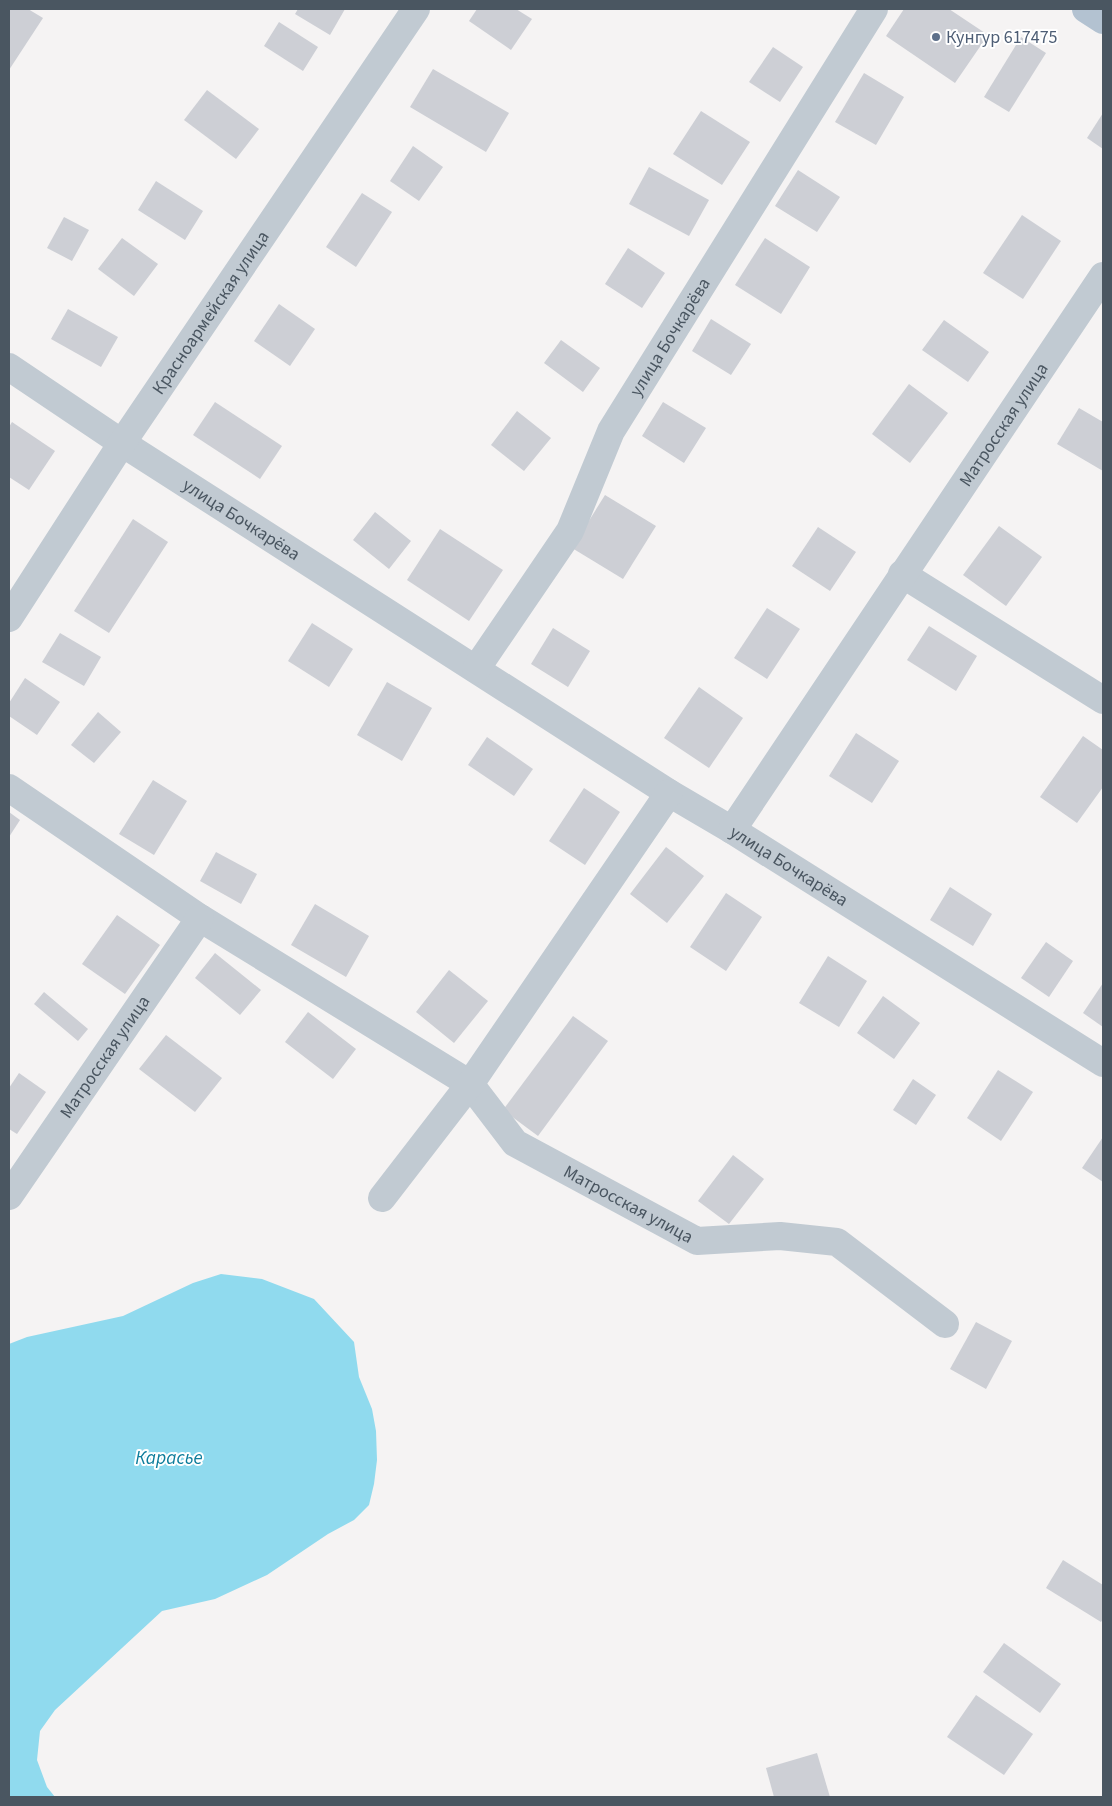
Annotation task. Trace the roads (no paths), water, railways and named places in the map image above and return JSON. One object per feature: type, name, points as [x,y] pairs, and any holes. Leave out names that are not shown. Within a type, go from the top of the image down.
[{"type":"main road","points":[[1086,9],[1103,20]]},
{"type":"street","name":"Красноармейская улица","points":[[9,618],[122,443],[416,9]]},
{"type":"street","name":"улица Бочкарёва","points":[[476,669],[570,531],[611,431],[874,9]]},
{"type":"street","name":"Матросская улица","points":[[732,830],[1103,276]]},
{"type":"street","name":"улица Бочкарёва","points":[[9,367],[122,443],[669,794],[732,830],[1103,1062]]},
{"type":"street","points":[[902,574],[1103,700]]},
{"type":"street","name":"Матросская улица","points":[[9,788],[200,918],[470,1084],[515,1143],[697,1241],[780,1236],[837,1242],[945,1324]]},
{"type":"street","points":[[382,1198],[470,1084],[669,794]]},
{"type":"street","name":"Матросская улица","points":[[9,1196],[200,918]]},
{"type":"water","name":"Карасье","points":[[221,1274],[262,1279],[314,1299],[354,1342],[359,1377],[372,1409],[376,1431],[377,1460],[369,1505],[354,1520],[328,1534],[267,1575],[215,1599],[162,1611],[55,1710],[40,1731],[37,1760],[47,1787],[55,1797],[9,1797],[9,1344],[27,1337],[123,1316],[193,1283]]},
{"type":"place","name":"Кунгур 617475","points":[[936,37]]}]
